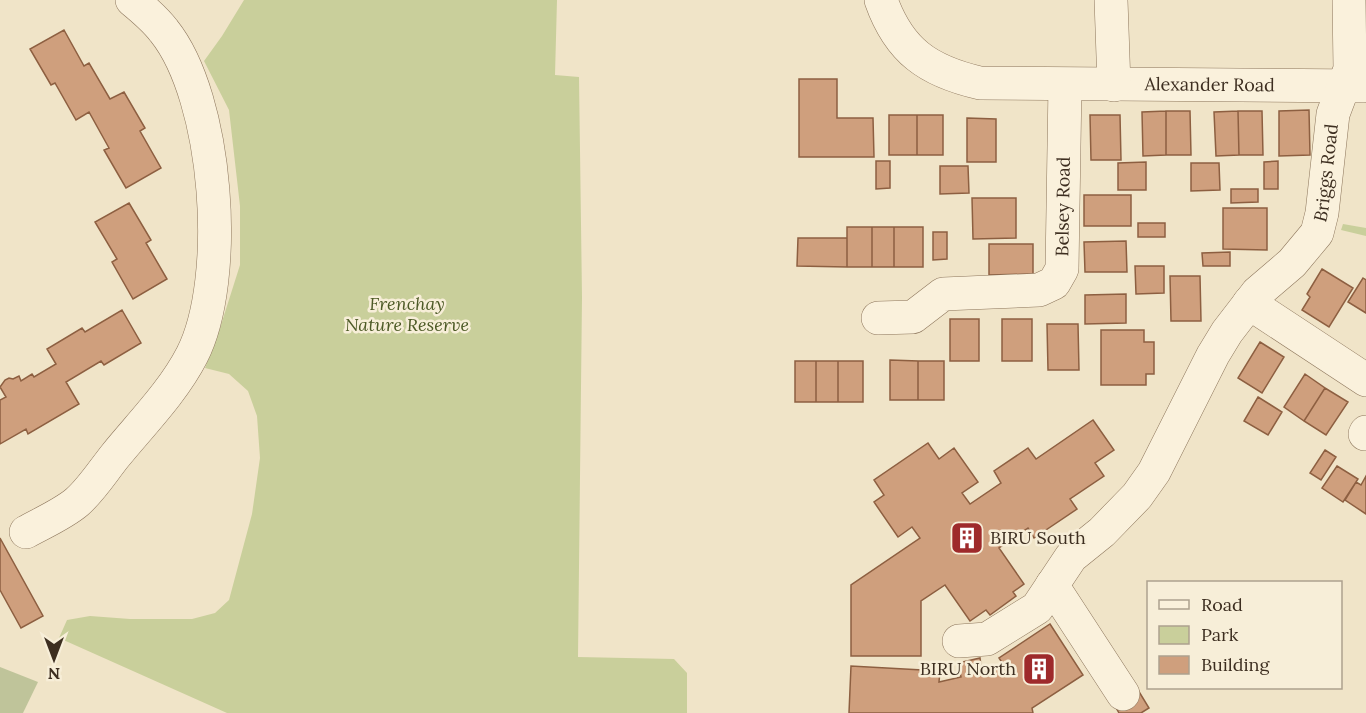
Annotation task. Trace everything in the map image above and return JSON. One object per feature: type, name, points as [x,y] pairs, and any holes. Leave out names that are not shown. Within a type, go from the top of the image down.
[{"type":"street","points":[[26,532],[77,502],[169,391],[192,355],[203,325],[212,274],[215,224],[213,175],[201,111],[185,67],[166,32],[132,0]]},
{"type":"street","name":"Alexander Road","points":[[880,0],[897,35],[912,51],[930,65],[951,76],[980,84],[1354,86]]},
{"type":"street","points":[[1111,0],[1114,85]]},
{"type":"street","name":"Briggs Road","points":[[959,641],[987,639],[1037,608],[1071,557],[1102,532],[1137,496],[1154,472],[1213,355],[1257,293],[1292,263],[1317,233],[1322,213],[1333,114],[1354,86],[1350,69],[1349,0]]},
{"type":"street","name":"Belsey Road","points":[[878,318],[913,317],[944,294],[1040,290],[1054,283],[1062,269],[1058,85]]},
{"type":"street","points":[[1249,303],[1366,380]]},
{"type":"street","points":[[1052,585],[1123,694]]},
{"type":"green space","name":"Frenchay Nature Reserve","points":[[244,0],[557,0],[555,75],[579,77],[582,297],[578,657],[674,659],[687,673],[687,713],[227,713],[59,638],[67,620],[90,616],[130,619],[192,619],[215,613],[229,600],[252,514],[260,458],[257,416],[248,391],[229,374],[205,368],[240,265],[240,206],[229,110],[204,61]]},
{"type":"green space","points":[[1343,224],[1366,228],[1366,236],[1341,230]]},
{"type":"green space","points":[[0,667],[38,682],[23,713],[0,713]]},
{"type":"building","points":[[64,30],[84,66],[89,63],[110,99],[124,92],[145,128],[140,131],[161,168],[126,188],[104,150],[109,148],[89,112],[76,120],[55,83],[51,85],[30,49]]},
{"type":"building","points":[[799,79],[837,79],[837,118],[873,118],[874,157],[799,157]]},
{"type":"building","points":[[1309,110],[1310,155],[1279,156],[1279,111]]},
{"type":"building","points":[[1166,111],[1190,111],[1191,155],[1166,155]]},
{"type":"building","points":[[1166,111],[1166,155],[1143,156],[1142,112]]},
{"type":"building","points":[[1238,111],[1262,111],[1263,155],[1239,155]]},
{"type":"building","points":[[1238,111],[1239,155],[1216,156],[1214,112]]},
{"type":"building","points":[[889,115],[917,115],[917,155],[889,155]]},
{"type":"building","points":[[917,115],[943,115],[943,155],[917,155]]},
{"type":"building","points":[[1090,115],[1120,115],[1121,160],[1091,160]]},
{"type":"building","points":[[967,118],[996,119],[996,162],[967,162]]},
{"type":"building","points":[[876,161],[890,161],[890,188],[876,189]]},
{"type":"building","points":[[1278,161],[1278,189],[1264,189],[1264,162]]},
{"type":"building","points":[[1146,162],[1146,190],[1118,190],[1118,163]]},
{"type":"building","points":[[1191,163],[1219,163],[1220,190],[1191,191]]},
{"type":"building","points":[[940,166],[968,166],[969,193],[940,194]]},
{"type":"building","points":[[1231,189],[1258,189],[1258,202],[1231,203]]},
{"type":"building","points":[[1084,195],[1131,195],[1131,226],[1084,226]]},
{"type":"building","points":[[972,198],[1016,198],[1016,238],[973,239]]},
{"type":"building","points":[[129,203],[151,240],[146,243],[167,279],[133,299],[112,262],[117,259],[95,222]]},
{"type":"building","points":[[1223,208],[1267,208],[1267,250],[1223,249]]},
{"type":"building","points":[[1138,223],[1165,223],[1165,237],[1138,237]]},
{"type":"building","points":[[847,227],[872,227],[872,267],[847,267]]},
{"type":"building","points":[[872,227],[894,227],[894,267],[872,267]]},
{"type":"building","points":[[894,227],[923,227],[923,267],[894,267]]},
{"type":"building","points":[[933,232],[947,232],[947,259],[933,260]]},
{"type":"building","points":[[798,238],[847,238],[847,267],[797,266]]},
{"type":"building","points":[[1126,241],[1127,272],[1085,272],[1084,242]]},
{"type":"building","points":[[989,244],[1033,244],[1033,274],[989,275]]},
{"type":"building","points":[[1230,252],[1230,266],[1203,266],[1202,253]]},
{"type":"building","points":[[1135,266],[1164,266],[1164,293],[1136,294]]},
{"type":"building","points":[[1322,269],[1353,288],[1329,327],[1302,310],[1310,297],[1307,294]]},
{"type":"building","points":[[1170,276],[1200,276],[1201,321],[1171,321]]},
{"type":"building","points":[[1363,278],[1366,280],[1366,313],[1348,302]]},
{"type":"building","points":[[1126,294],[1126,323],[1085,324],[1085,295]]},
{"type":"building","points":[[122,310],[141,343],[104,365],[101,361],[66,382],[79,404],[28,434],[26,429],[0,444],[0,400],[6,397],[0,387],[5,380],[19,376],[21,381],[32,374],[34,377],[56,364],[47,349],[82,328],[85,332]]},
{"type":"building","points":[[950,319],[979,319],[979,361],[950,361]]},
{"type":"building","points":[[1002,319],[1032,319],[1032,361],[1002,361]]},
{"type":"building","points":[[1047,324],[1078,324],[1079,370],[1048,370]]},
{"type":"building","points":[[1101,330],[1144,330],[1144,342],[1154,342],[1154,374],[1146,374],[1146,385],[1101,385]]},
{"type":"building","points":[[1260,342],[1284,357],[1262,393],[1238,378]]},
{"type":"building","points":[[890,360],[918,361],[918,400],[890,400]]},
{"type":"building","points":[[795,361],[816,361],[816,402],[795,402]]},
{"type":"building","points":[[816,361],[838,361],[838,402],[816,402]]},
{"type":"building","points":[[838,361],[863,361],[863,402],[838,402]]},
{"type":"building","points":[[918,361],[944,361],[944,400],[918,400]]},
{"type":"building","points":[[1305,374],[1325,388],[1304,421],[1284,407]]},
{"type":"building","points":[[1325,388],[1348,402],[1326,435],[1304,421]]},
{"type":"building","points":[[1258,397],[1282,412],[1268,435],[1244,421]]},
{"type":"building","name":"BIRU South","points":[[1093,420],[1114,450],[1095,463],[1104,476],[1070,499],[1077,509],[1034,538],[1028,528],[999,548],[1024,584],[1013,592],[1016,596],[990,615],[986,610],[970,621],[945,585],[921,601],[921,656],[851,656],[851,585],[920,538],[912,527],[898,537],[874,502],[884,495],[874,480],[928,443],[939,459],[954,448],[978,482],[962,493],[970,504],[1001,483],[994,471],[1028,448],[1036,459]]},
{"type":"building","points":[[1325,450],[1336,457],[1321,480],[1310,473]]},
{"type":"building","points":[[1337,466],[1358,479],[1343,502],[1322,488]]},
{"type":"building","points":[[1366,476],[1366,514],[1345,500],[1356,482],[1361,485]]},
{"type":"building","points":[[0,538],[43,616],[21,628],[0,590]]},
{"type":"building","name":"BIRU North","points":[[1050,624],[1083,675],[1032,708],[1033,713],[849,713],[851,666],[940,671],[939,682],[961,677],[958,663],[980,658],[982,673],[1005,667],[999,658]]},
{"type":"building","points":[[1138,690],[1149,708],[1141,713],[1119,713],[1114,704]]},
{"type":"place","name":"BIRU South","points":[[967,538]]},
{"type":"place","name":"BIRU North","points":[[1039,669]]}]
